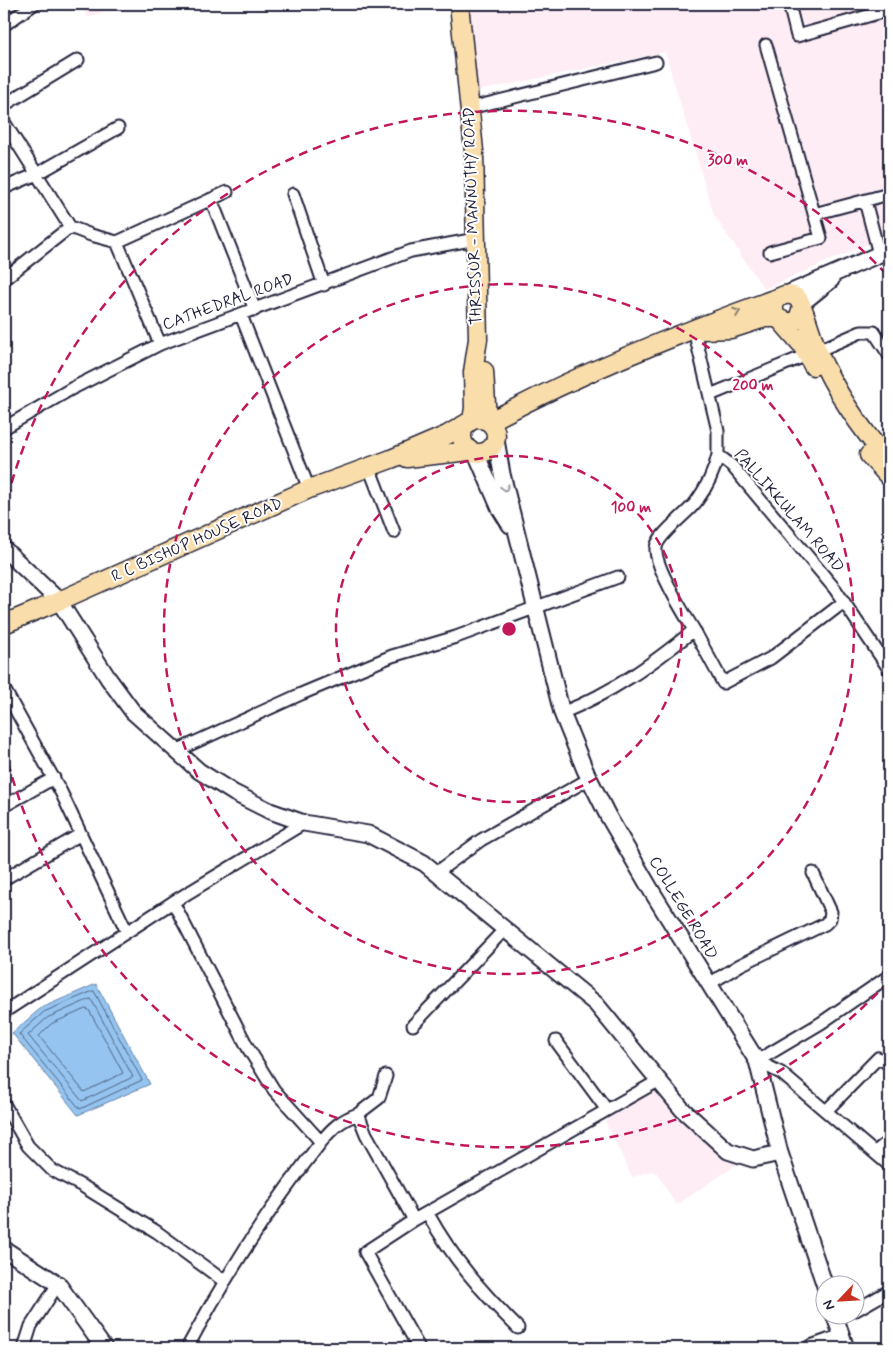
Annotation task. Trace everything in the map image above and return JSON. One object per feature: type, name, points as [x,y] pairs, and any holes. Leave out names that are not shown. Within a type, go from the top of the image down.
[{"type":"main road","name":"THRISSUR - MANNUTHY ROAD","points":[[459,4],[474,150],[478,339],[473,372],[474,408],[485,427],[462,437],[471,451]]},
{"type":"main road","points":[[391,459],[447,435],[485,427],[544,392],[884,252]]},
{"type":"main road","points":[[694,330],[732,329],[765,318],[790,323],[798,319],[802,306],[844,269]]},
{"type":"main road","points":[[889,461],[869,438],[812,353],[779,320],[774,304],[783,295],[795,296],[802,306],[812,353],[828,400],[861,446],[889,477]]},
{"type":"main road","points":[[391,459],[471,451],[477,453],[489,450],[485,427]]},
{"type":"main road","name":"COLLEGE ROAD","points":[[485,427],[502,474],[562,714],[590,778],[651,890],[689,948],[757,1062],[780,1153],[821,1274]]},
{"type":"main road","points":[[471,451],[478,458],[500,509],[520,542]]},
{"type":"main road","name":"R C BISHOP HOUSE ROAD","points":[[4,624],[59,602],[309,489],[391,459]]},
{"type":"main road","points":[[4,549],[59,602],[108,678],[133,712],[199,771],[234,793],[270,811],[304,823],[368,834],[424,864],[596,1004],[682,1109],[728,1151],[753,1159],[780,1153]]},
{"type":"main road","points":[[4,1249],[58,1284],[104,1348]]},
{"type":"main road","points":[[811,1348],[844,1343],[840,1324]]},
{"type":"street","points":[[4,25],[34,4]]},
{"type":"street","points":[[789,4],[797,36],[889,10]]},
{"type":"street","points":[[766,45],[821,238],[770,252]]},
{"type":"street","points":[[4,105],[78,60]]},
{"type":"street","points":[[470,108],[656,62]]},
{"type":"street","points":[[4,122],[70,227],[117,242],[227,192]]},
{"type":"street","points":[[4,188],[37,174],[118,128]]},
{"type":"street","points":[[293,194],[324,285]]},
{"type":"street","points":[[814,214],[889,194]]},
{"type":"street","points":[[211,199],[255,310]]},
{"type":"street","points":[[865,201],[884,252]]},
{"type":"street","points":[[4,279],[70,227]]},
{"type":"street","name":"CATHEDRAL ROAD","points":[[4,428],[71,389],[160,344],[324,285],[411,251],[476,239]]},
{"type":"street","points":[[117,242],[160,344]]},
{"type":"street","points":[[241,315],[309,489]]},
{"type":"street","name":"PALLIKKULAM ROAD","points":[[694,330],[718,431],[718,454],[732,466],[844,602],[889,669]]},
{"type":"street","points":[[710,395],[861,332],[874,332],[889,354]]},
{"type":"street","points":[[718,454],[710,481],[696,502],[658,540],[656,556],[667,581],[723,683],[771,658],[844,602]]},
{"type":"street","points":[[369,467],[394,532]]},
{"type":"street","points":[[176,751],[392,656],[456,637],[618,577]]},
{"type":"street","points":[[562,714],[592,701],[626,682],[694,630]]},
{"type":"street","points":[[4,689],[54,778],[127,932]]},
{"type":"street","points":[[4,806],[54,778]]},
{"type":"street","points":[[436,873],[481,840],[590,778]]},
{"type":"street","points":[[4,1012],[173,902],[304,823]]},
{"type":"street","points":[[4,879],[81,834]]},
{"type":"street","points":[[709,984],[740,966],[825,924],[830,919],[831,912],[813,873]]},
{"type":"street","points":[[173,902],[258,1065],[274,1090],[321,1142]]},
{"type":"street","points":[[413,1025],[505,929]]},
{"type":"street","points":[[757,1062],[821,1023],[889,976]]},
{"type":"street","points":[[556,1041],[607,1110]]},
{"type":"street","points":[[827,1110],[878,1058],[889,1064]]},
{"type":"street","points":[[757,1062],[781,1073],[827,1110],[889,1165]]},
{"type":"street","points":[[187,1348],[224,1281],[284,1188],[332,1128],[342,1120],[358,1114],[379,1098],[386,1076]]},
{"type":"street","points":[[419,1348],[365,1252],[414,1220],[428,1214],[658,1081]]},
{"type":"street","points":[[4,1104],[28,1146],[52,1170],[84,1187],[157,1232],[224,1281]]},
{"type":"street","points":[[358,1114],[366,1134],[414,1220]]},
{"type":"street","points":[[875,1152],[889,1141]]},
{"type":"street","points":[[428,1214],[446,1246],[478,1288],[518,1328]]},
{"type":"street","points":[[24,1348],[31,1326],[58,1284]]},
{"type":"street","points":[[866,1304],[889,1291]]},
{"type":"shaded area","points":[[80,4],[120,4],[88,18]]},
{"type":"shaded area","points":[[465,4],[889,4],[889,235],[764,289],[714,215],[665,52],[478,91]]},
{"type":"shaded area","points":[[656,1088],[738,1164],[676,1205],[657,1173],[651,1171],[632,1177],[605,1121]]},
{"type":"water","points":[[96,984],[150,1084],[78,1115],[12,1033],[41,1008]]}]
